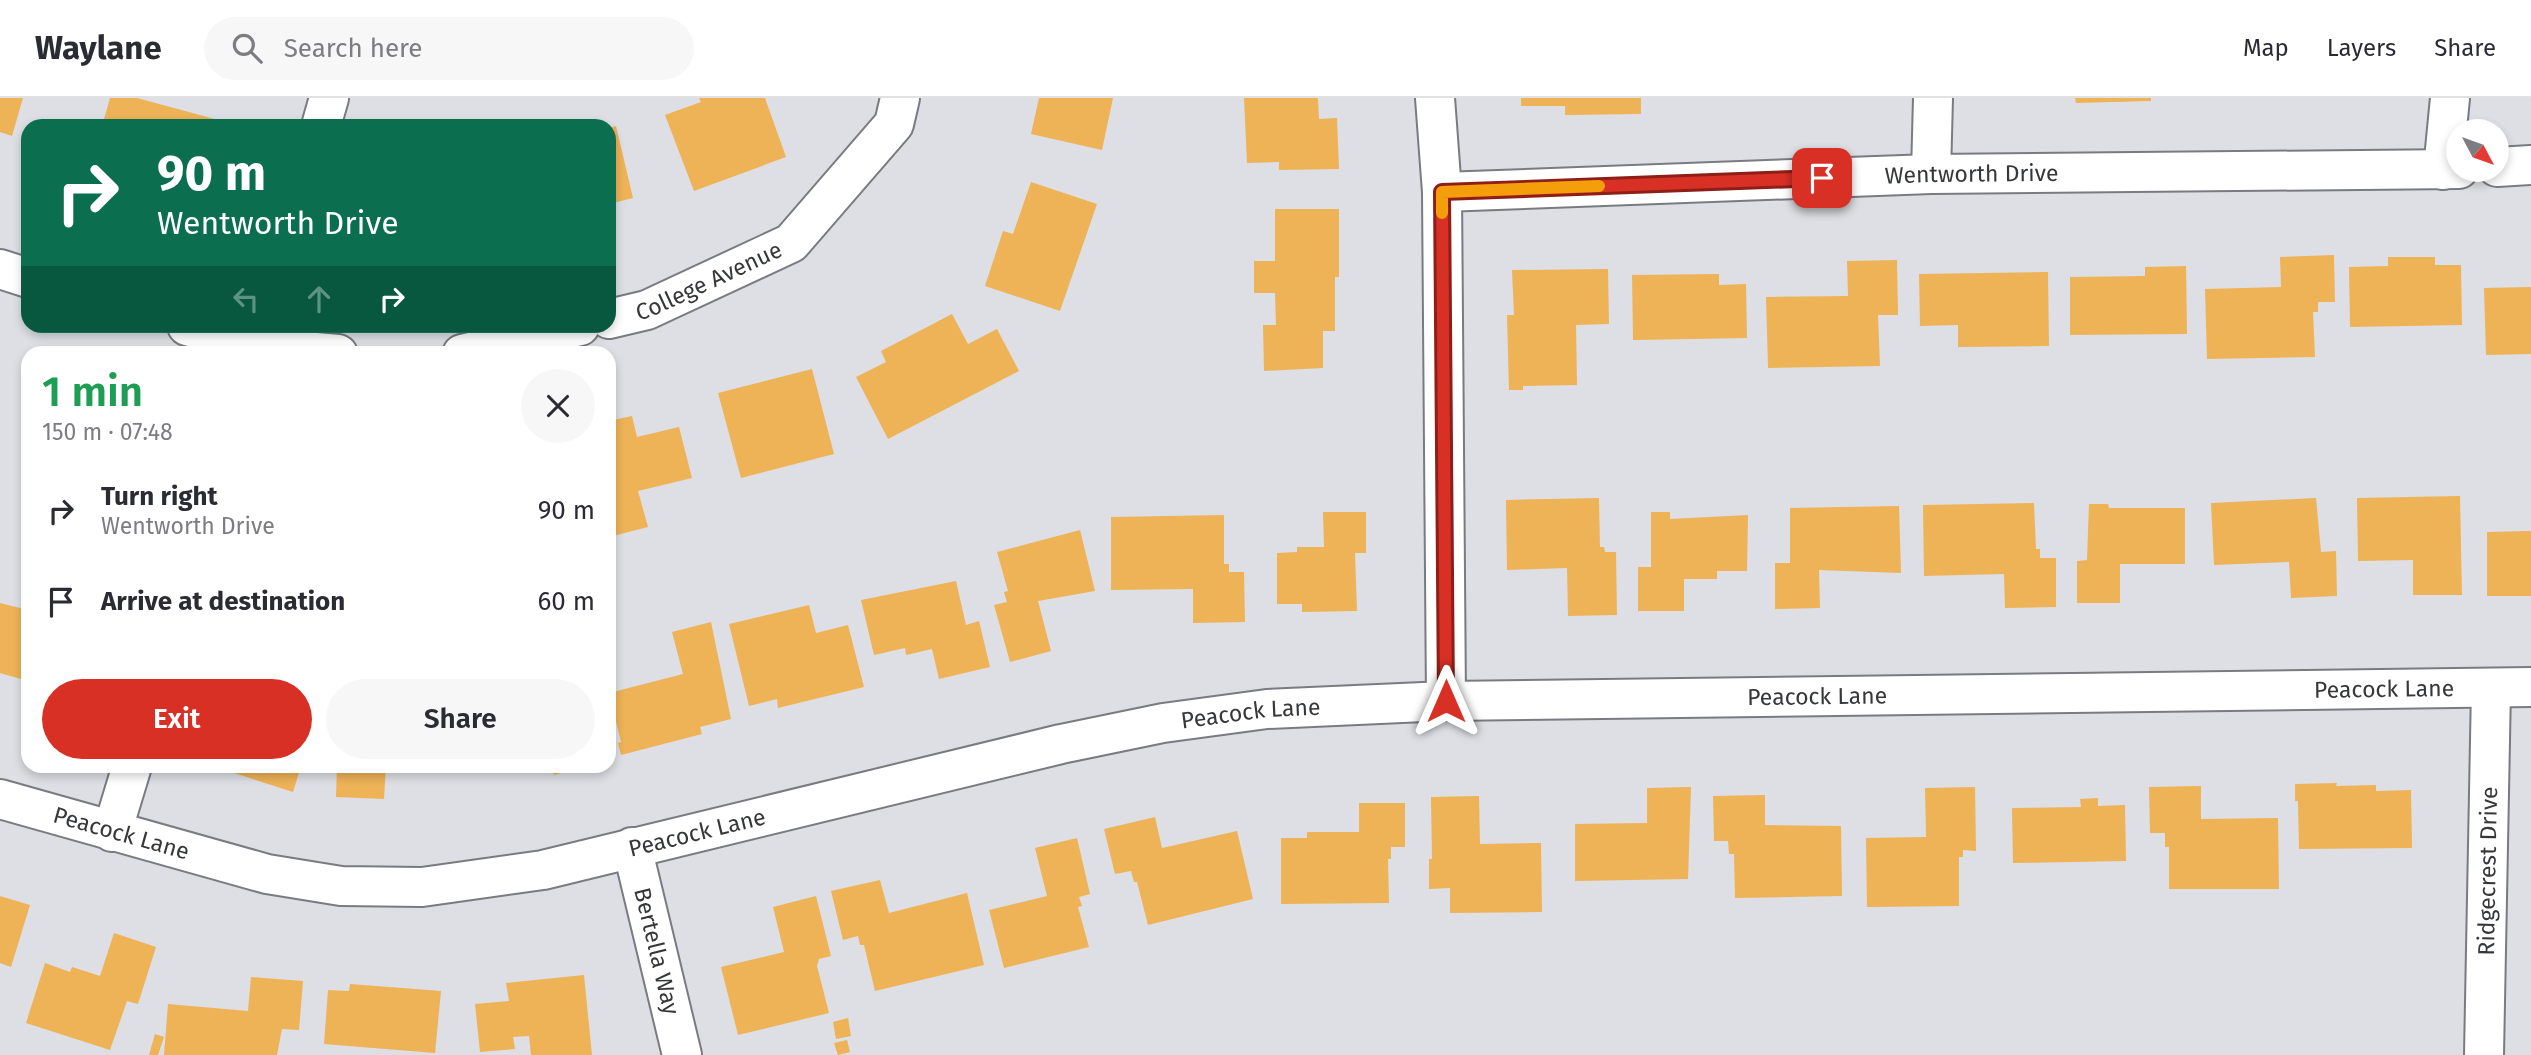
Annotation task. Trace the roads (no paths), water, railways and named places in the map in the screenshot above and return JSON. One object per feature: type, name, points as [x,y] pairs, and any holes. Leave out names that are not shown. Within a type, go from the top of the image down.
[{"type":"street","points":[[323,119],[328,98]]},
{"type":"street","name":"College Avenue","points":[[616,317],[648,310],[791,243],[894,124],[900,98]]},
{"type":"street","points":[[1435,98],[1442,192],[1446,701]]},
{"type":"street","points":[[1931,174],[1933,98]]},
{"type":"street","points":[[2450,98],[2450,119]]},
{"type":"street","points":[[2510,166],[2531,165]]},
{"type":"street","name":"Wentworth Drive","points":[[1442,192],[1931,174],[2446,169]]},
{"type":"street","points":[[0,269],[21,276]]},
{"type":"street","points":[[219,333],[286,346]]},
{"type":"street","points":[[496,346],[550,333]]},
{"type":"street","name":"Peacock Lane","points":[[0,799],[267,874],[330,885],[422,887],[504,877],[1061,744],[1163,723],[1267,709],[1446,701],[2531,687]]},
{"type":"street","name":"Ridgecrest Drive","points":[[2484,1055],[2491,688]]},
{"type":"street","points":[[112,832],[130,773]]},
{"type":"street","name":"Bertella Way","points":[[632,847],[682,1055]]}]
